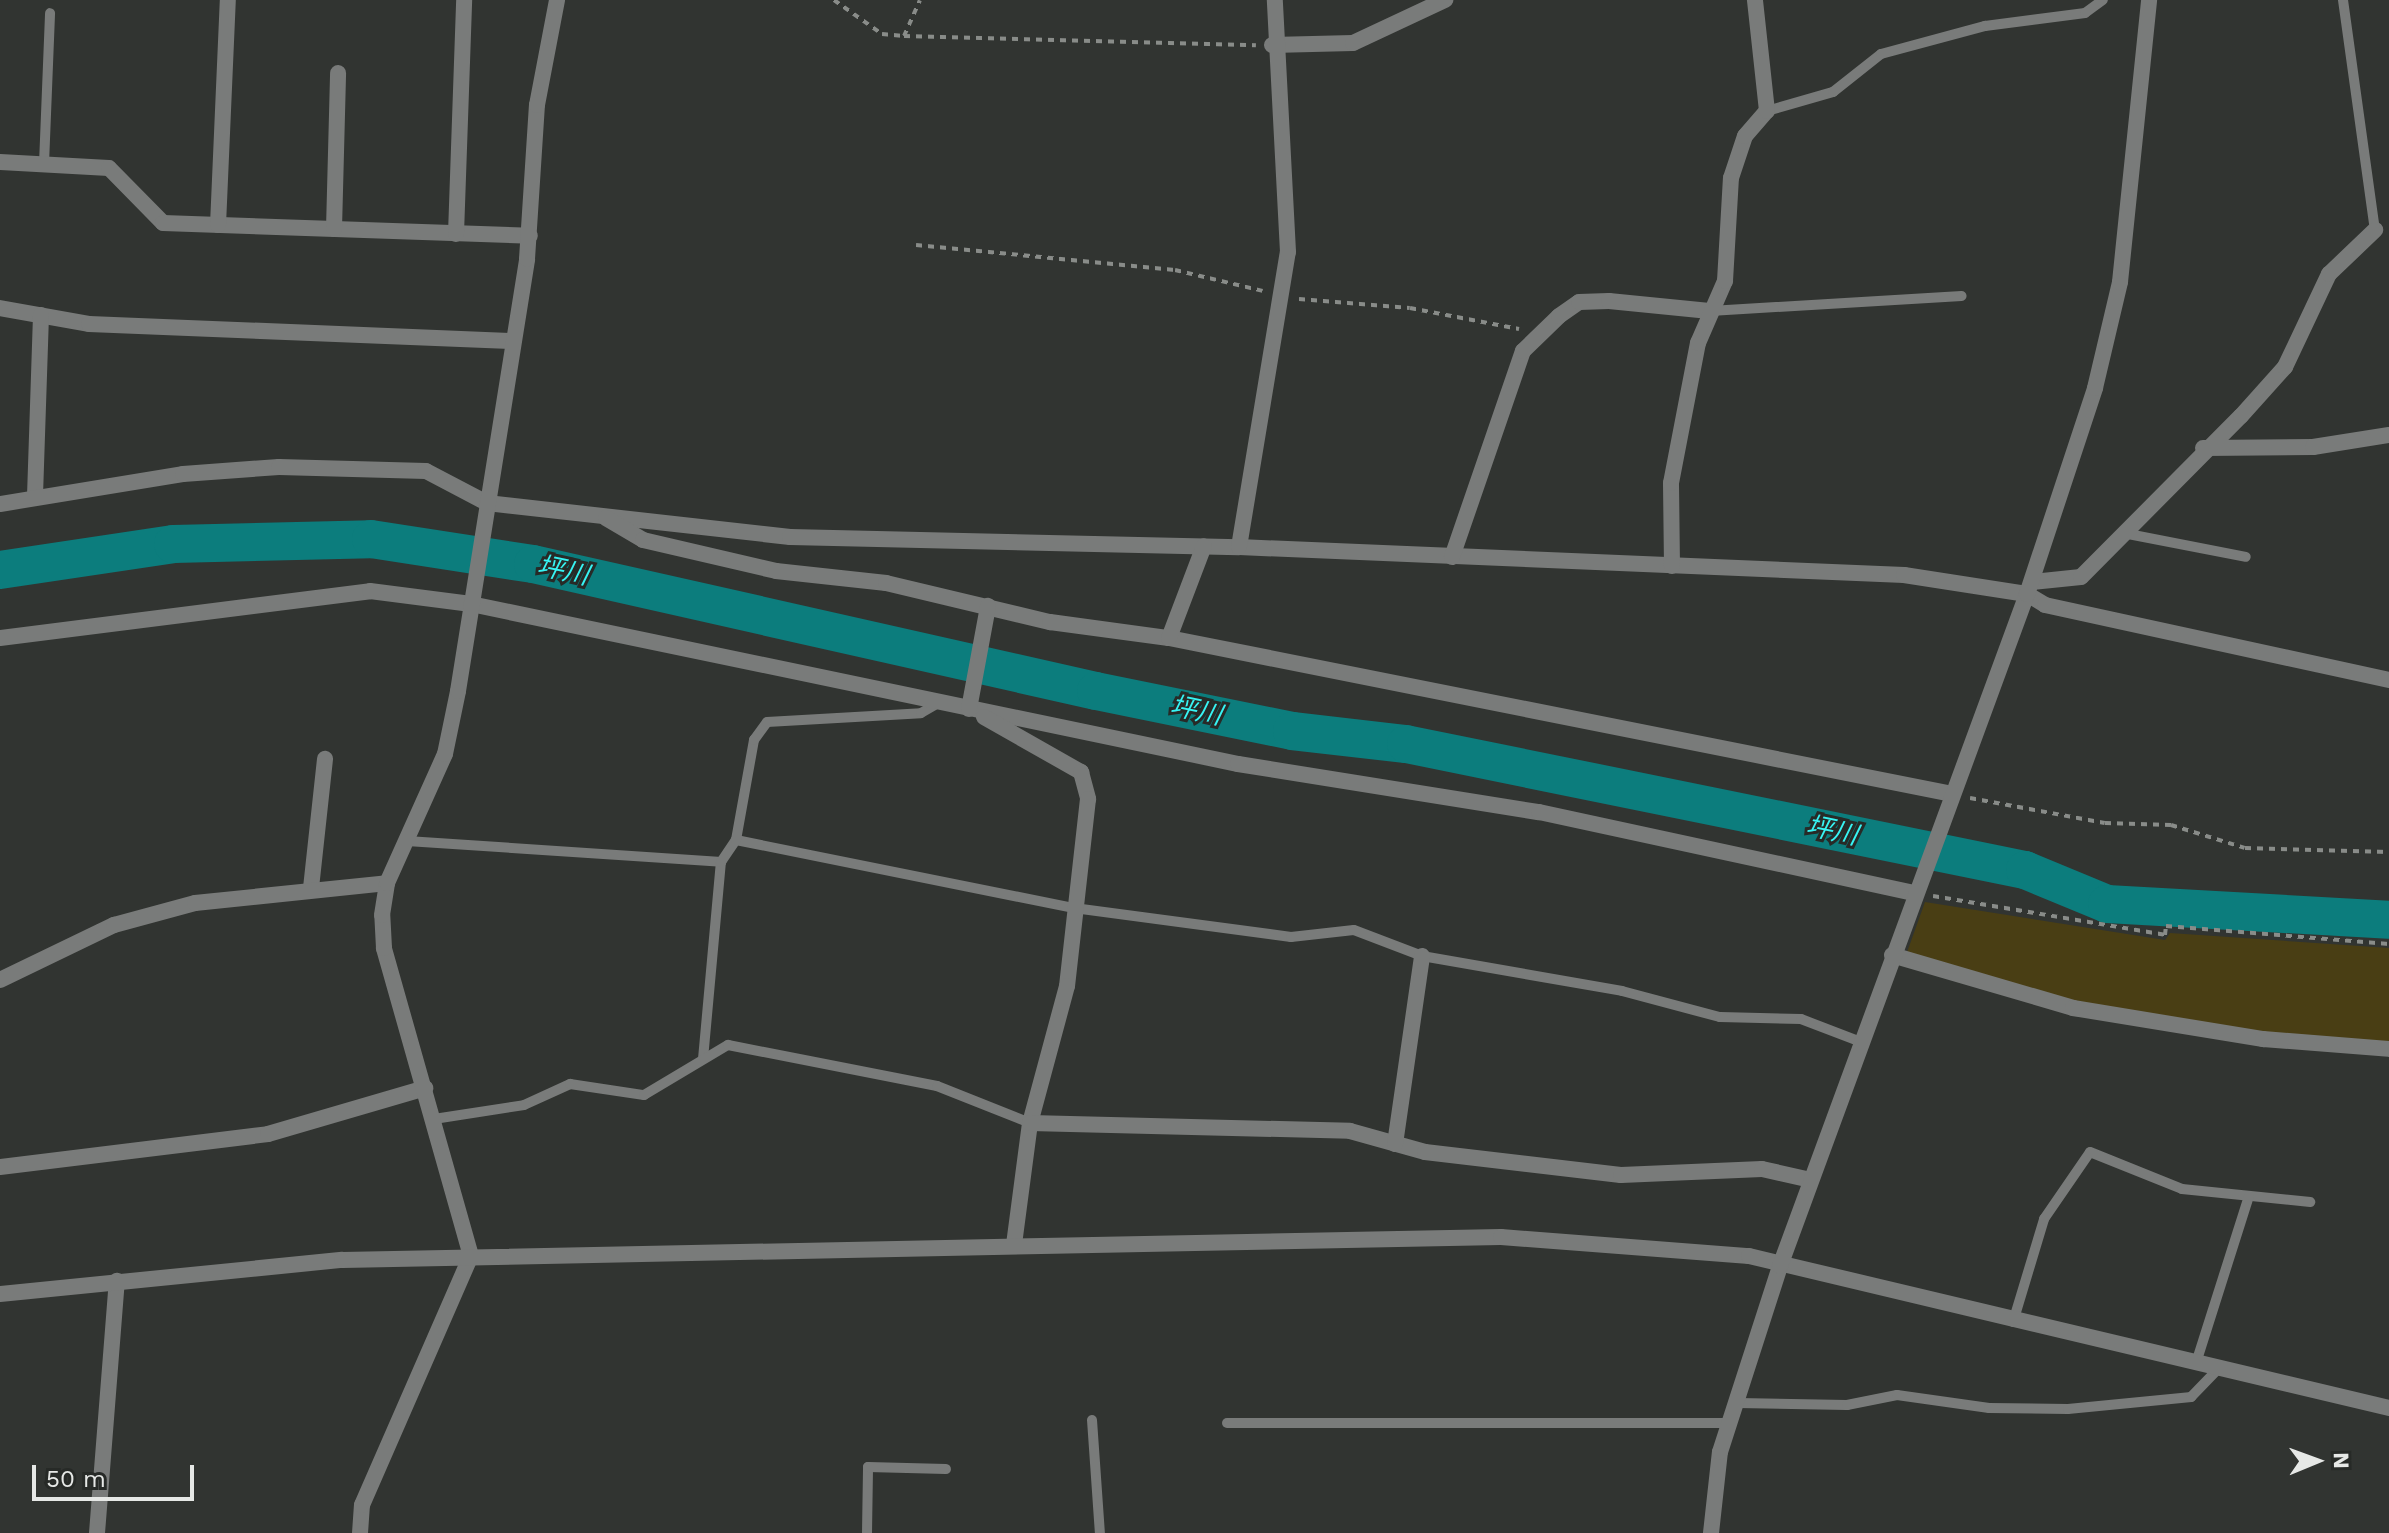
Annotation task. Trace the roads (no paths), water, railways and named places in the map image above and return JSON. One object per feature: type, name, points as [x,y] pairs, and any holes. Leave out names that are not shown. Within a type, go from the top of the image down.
[{"type":"street","points":[[218,225],[228,0]]},
{"type":"street","points":[[456,234],[464,0]]},
{"type":"street","points":[[360,1533],[362,1505],[471,1256],[384,948],[387,883],[445,754],[530,236],[537,105],[557,0]]},
{"type":"street","points":[[1239,547],[1288,252],[1272,45],[1275,0]]},
{"type":"street","points":[[1272,45],[1353,43],[1445,0]]},
{"type":"street","points":[[1672,566],[1671,483],[1710,311],[1725,281],[1731,178],[1745,136],[1767,111],[1755,0]]},
{"type":"street","points":[[1711,1533],[1728,1423],[1738,1403],[1780,1266],[1892,955],[2030,588],[2120,282],[2149,0]]},
{"type":"street","points":[[334,229],[338,73]]},
{"type":"street","points":[[0,162],[109,168],[163,223],[530,236]]},
{"type":"street","points":[[0,504],[35,496],[279,467],[426,471],[487,503],[790,537],[1239,547],[1904,575],[2030,588],[2081,577],[2285,367],[2329,274],[2375,230]]},
{"type":"street","points":[[1452,557],[1491,427],[1523,351],[1541,333],[1579,302],[1710,311]]},
{"type":"street","points":[[0,308],[89,324],[511,341]]},
{"type":"street","points":[[35,496],[41,315]]},
{"type":"street","points":[[2203,448],[2313,447],[2389,435]]},
{"type":"street","points":[[602,515],[643,540],[986,614],[1169,638],[1950,799]]},
{"type":"street","points":[[1169,638],[1204,546]]},
{"type":"street","points":[[2030,588],[2045,605],[2389,680]]},
{"type":"street","points":[[0,638],[370,591],[472,597],[938,703],[970,702],[1238,764],[1554,815],[1917,886]]},
{"type":"street","points":[[970,702],[986,614]]},
{"type":"street","points":[[970,702],[1081,772],[1088,799],[1067,986],[1030,1123],[1014,1244]]},
{"type":"street","points":[[311,888],[325,759]]},
{"type":"street","points":[[0,980],[114,925],[195,903],[311,888],[387,883]]},
{"type":"street","points":[[1892,955],[2073,1008],[2263,1039],[2389,1049]]},
{"type":"street","points":[[1395,1144],[1422,956]]},
{"type":"street","points":[[0,1167],[268,1134],[425,1088]]},
{"type":"street","points":[[1030,1123],[1350,1131],[1395,1144],[1621,1175],[1762,1169],[1811,1180]]},
{"type":"street","points":[[0,1294],[117,1281],[471,1256],[1501,1237],[1694,1250],[1780,1266],[2389,1408]]},
{"type":"street","points":[[97,1533],[117,1281]]},
{"type":"lane","points":[[1767,111],[1833,92],[1881,54],[1985,26],[2085,13],[2103,0]]},
{"type":"lane","points":[[2343,0],[2375,230]]},
{"type":"lane","points":[[44,164],[50,13]]},
{"type":"lane","points":[[1710,311],[1962,296]]},
{"type":"lane","points":[[2123,533],[2246,557]]},
{"type":"lane","points":[[703,1059],[721,862],[736,840],[754,740],[767,722],[921,713],[938,703]]},
{"type":"lane","points":[[736,840],[1074,908],[1291,937],[1354,930],[1422,956],[1622,991],[1720,1017],[1801,1019],[1861,1042]]},
{"type":"lane","points":[[407,841],[721,862]]},
{"type":"lane","points":[[434,1119],[524,1105],[570,1084],[644,1095],[728,1045],[826,1060],[937,1086],[1030,1123]]},
{"type":"lane","points":[[2013,1322],[2044,1219],[2090,1152],[2182,1189],[2310,1202]]},
{"type":"lane","points":[[2196,1363],[2249,1196]]},
{"type":"lane","points":[[1738,1403],[1847,1405],[1897,1395],[1989,1408],[2068,1409],[2191,1397],[2218,1369]]},
{"type":"lane","points":[[1092,1420],[1100,1533]]},
{"type":"lane","points":[[1227,1423],[1728,1423]]},
{"type":"lane","points":[[867,1533],[868,1467],[946,1469]]},
{"type":"waterway","name":"坪川","points":[[0,570],[173,544],[371,539],[533,564],[1096,691],[1292,731],[1406,744],[2025,870],[2107,904],[2389,920]]}]
